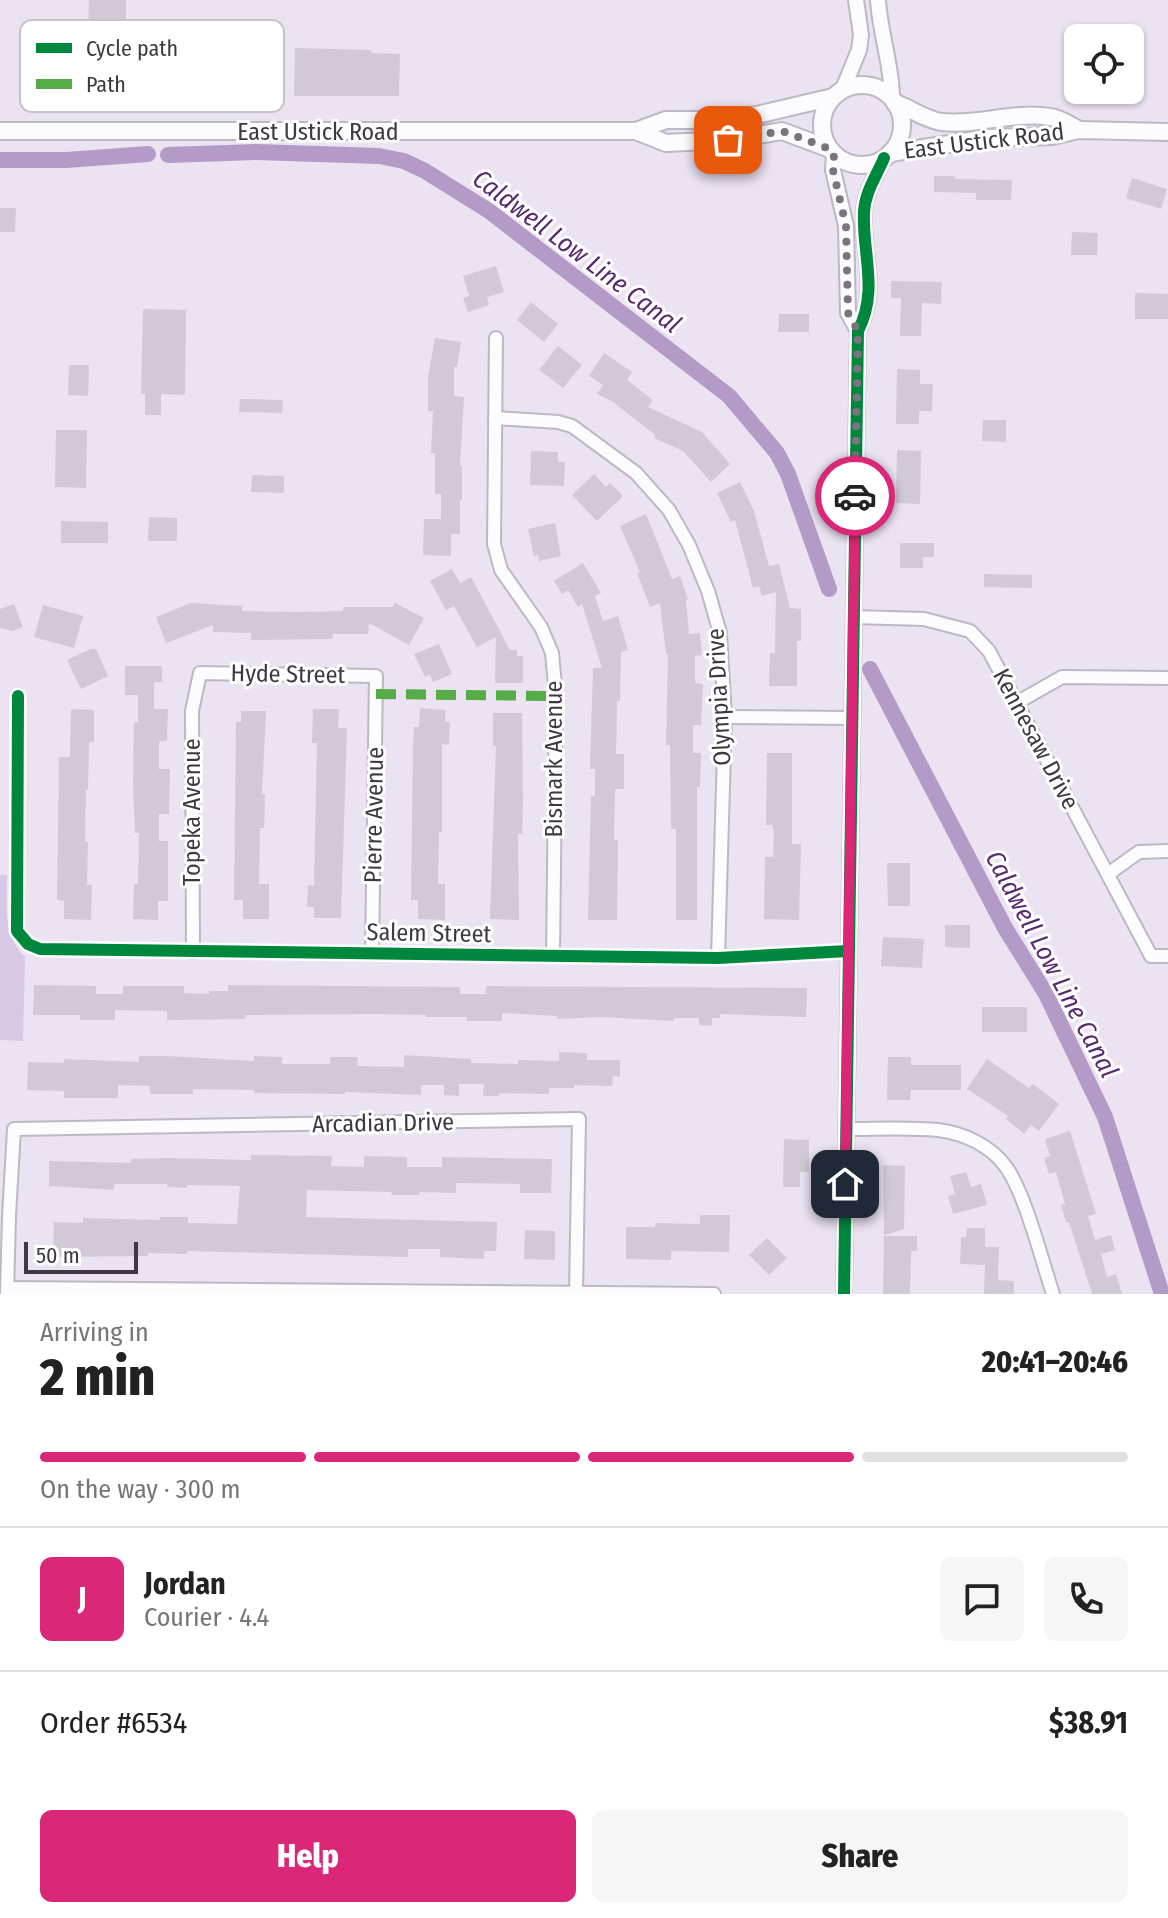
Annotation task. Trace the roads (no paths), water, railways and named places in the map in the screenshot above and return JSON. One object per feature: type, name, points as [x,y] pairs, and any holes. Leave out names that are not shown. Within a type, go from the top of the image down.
[{"type":"main road","points":[[868,85],[881,90],[894,101],[902,123],[900,137],[887,156],[871,164],[857,165],[832,152],[822,132],[822,119],[825,107],[838,93],[868,85]]},
{"type":"main road","name":"East Ustick Road","points":[[0,131],[636,131],[666,120],[722,120],[757,115],[838,93]]},
{"type":"main road","name":"East Ustick Road","points":[[894,101],[937,121],[1011,116],[1052,117],[1079,130]]},
{"type":"main road","name":"East Ustick Road","points":[[887,156],[989,138],[1052,136],[1079,130],[1168,132]]},
{"type":"main road","name":"East Ustick Road","points":[[636,131],[666,143],[728,140],[782,131],[832,152]]},
{"type":"street","points":[[838,93],[859,50],[861,35],[856,0]]},
{"type":"street","points":[[878,0],[879,24],[894,101]]},
{"type":"street","points":[[832,152],[847,238],[848,313],[858,331]]},
{"type":"street","points":[[844,1294],[858,331],[867,314],[869,290],[864,215],[866,199],[887,156]]},
{"type":"street","name":"Bismark Avenue","points":[[496,338],[494,544],[501,570],[541,627],[552,653],[556,696],[553,956]]},
{"type":"street","name":"Olympia Drive","points":[[495,418],[558,422],[572,426],[636,473],[669,510],[694,557],[720,633],[725,717],[718,958]]},
{"type":"street","name":"Kennesaw Drive","points":[[853,617],[924,619],[970,631],[989,651],[1151,956],[1168,956]]},
{"type":"street","name":"Hyde Street","points":[[200,673],[376,676]]},
{"type":"street","name":"Topeka Avenue","points":[[193,952],[192,711],[200,673]]},
{"type":"street","name":"Pierre Avenue","points":[[372,954],[376,676]]},
{"type":"street","points":[[1018,702],[1062,677],[1168,678]]},
{"type":"street","name":"Salem Street","points":[[18,696],[15,804],[17,931],[28,944],[40,949],[718,958],[848,951]]},
{"type":"street","points":[[725,717],[852,718]]},
{"type":"street","points":[[1108,874],[1139,852],[1168,851]]},
{"type":"street","name":"Arcadian Drive","points":[[8,1291],[14,1129],[579,1119],[576,1292]]},
{"type":"street","points":[[846,1129],[940,1130],[965,1137],[987,1148],[1007,1168],[1020,1195],[1053,1294]]},
{"type":"street","points":[[8,1291],[714,1294]]},
{"type":"waterway","name":"Caldwell Low Line Canal","points":[[168,155],[256,152],[379,156],[404,161],[425,171],[489,211],[729,396],[777,453],[788,474],[829,589]]},
{"type":"waterway","name":"Caldwell Low Line Canal","points":[[0,160],[66,160],[148,154]]},
{"type":"waterway","name":"Caldwell Low Line Canal","points":[[870,669],[1005,928],[1046,994],[1105,1117],[1162,1294]]}]
